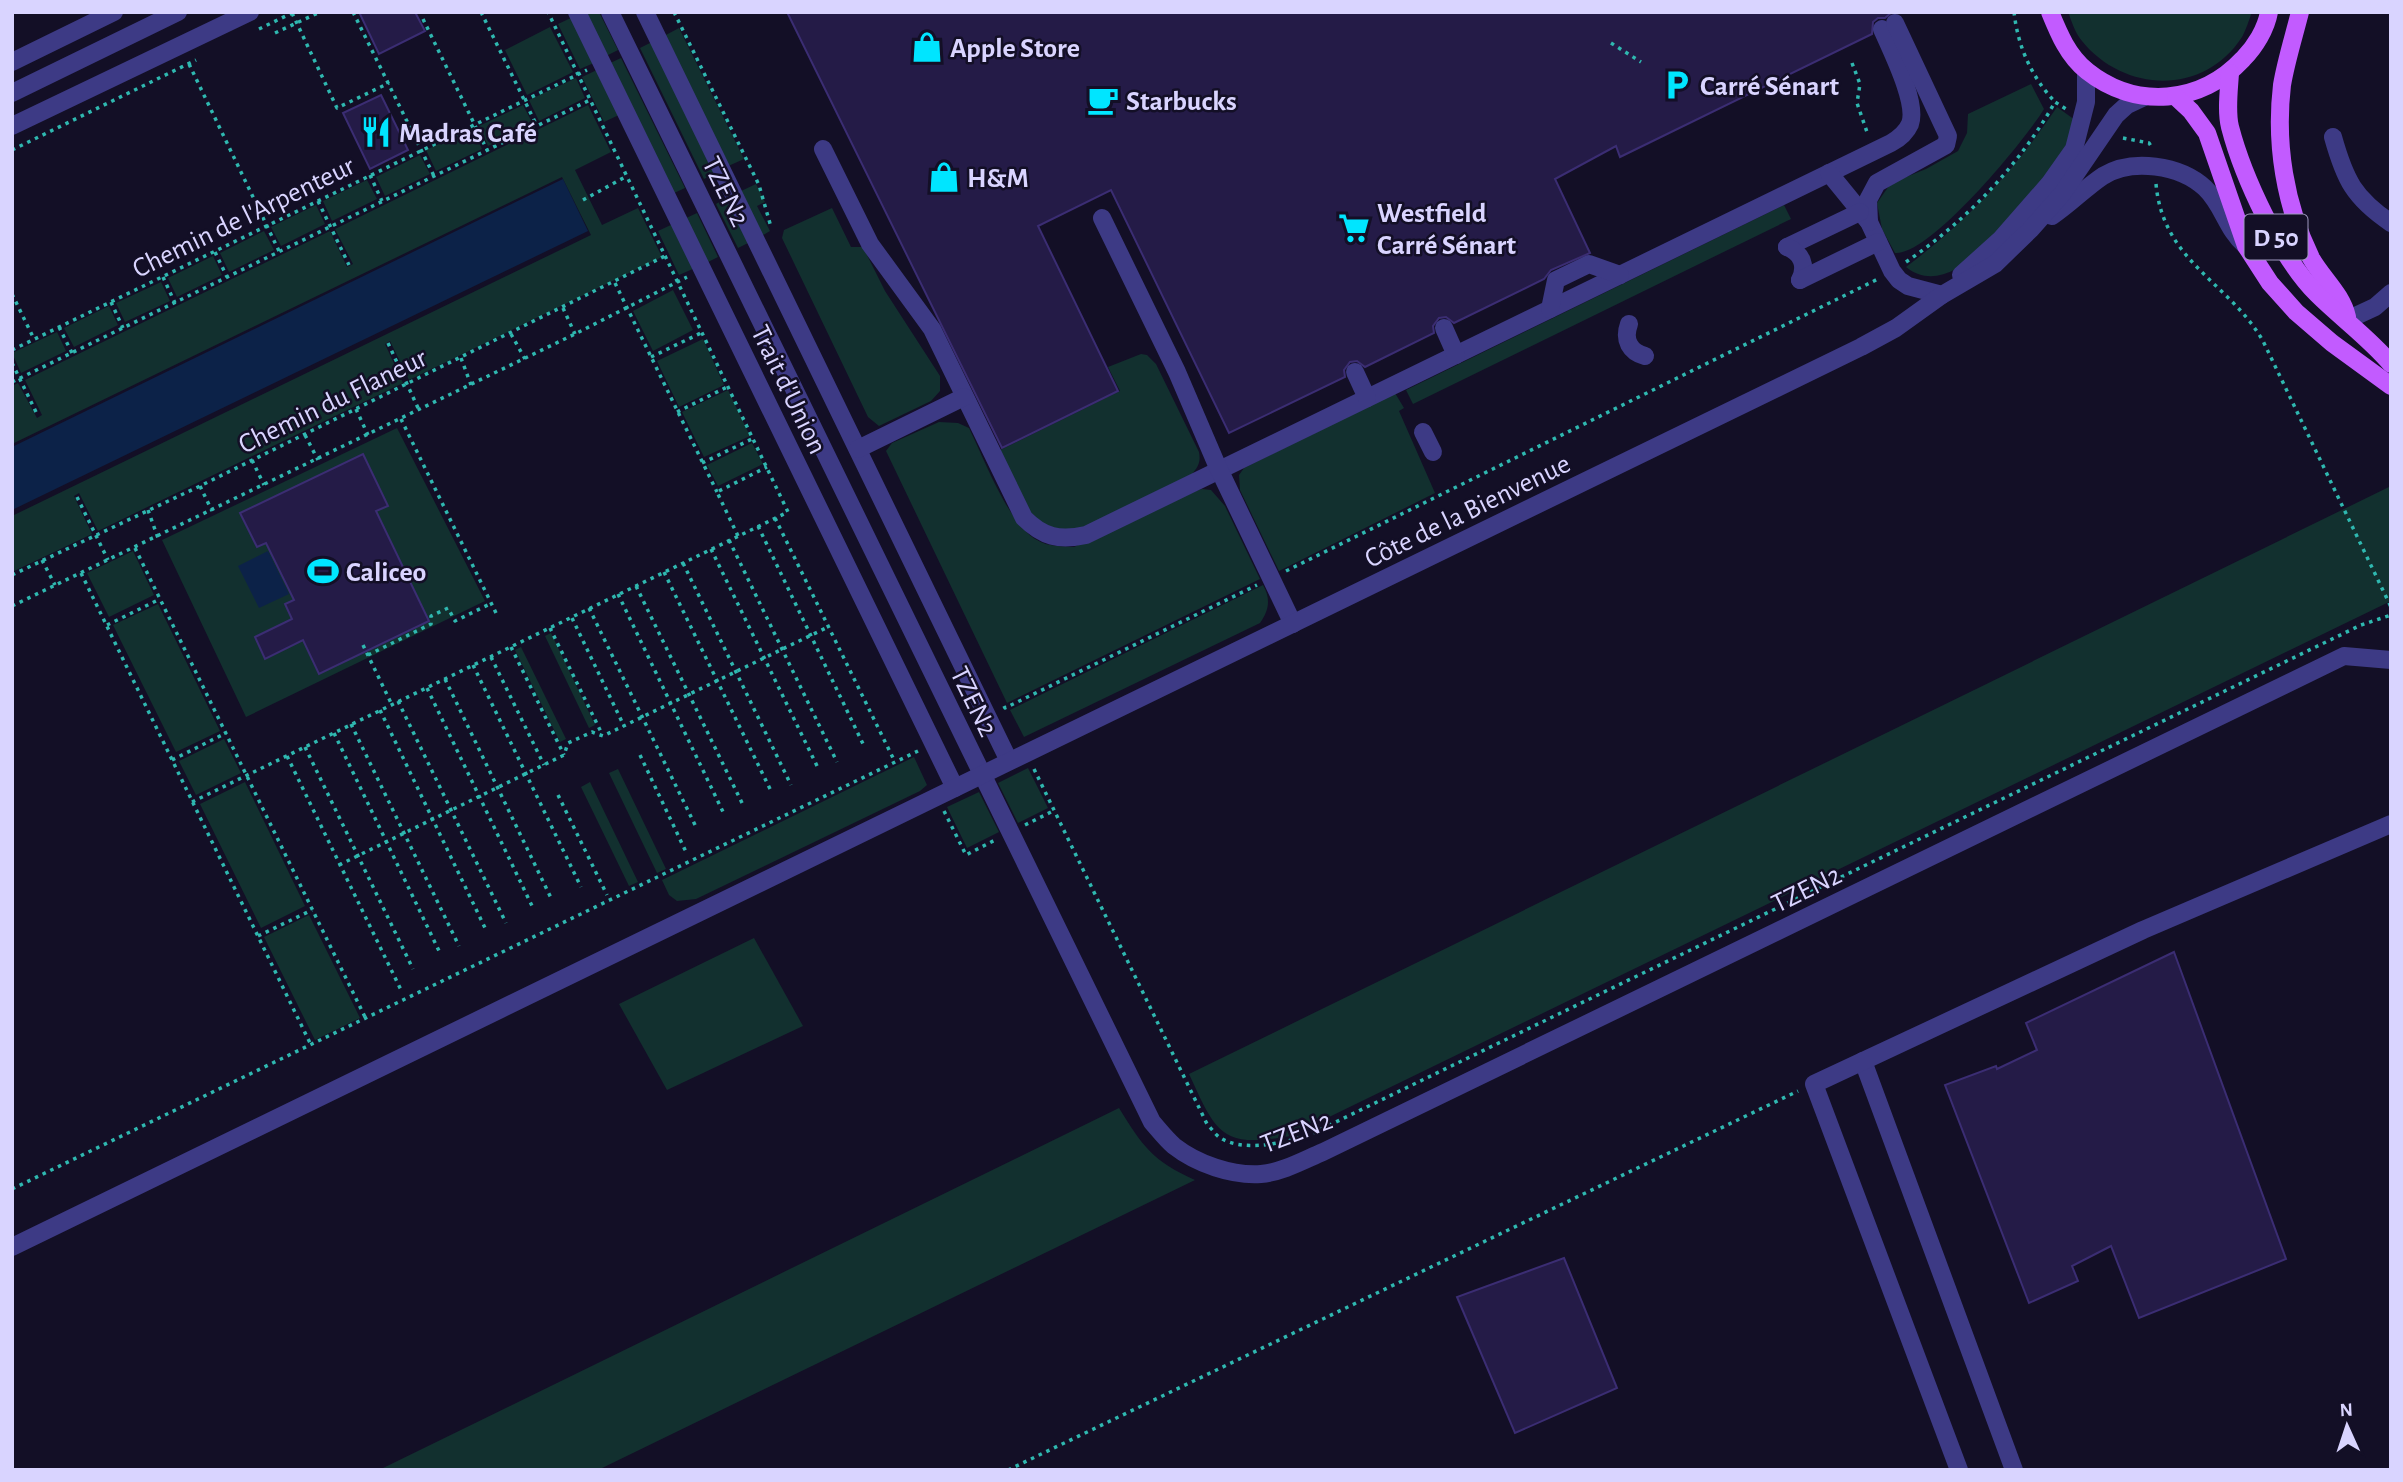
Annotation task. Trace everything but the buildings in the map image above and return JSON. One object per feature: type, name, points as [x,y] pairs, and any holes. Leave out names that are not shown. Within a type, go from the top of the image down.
[{"type":"main road","points":[[2050,12],[2063,44],[2086,70],[2113,88],[2144,97],[2176,97],[2204,89],[2230,74],[2252,50],[2269,12]]},
{"type":"main road","name":"D 50","points":[[2300,12],[2282,85],[2280,149],[2287,194],[2299,229],[2312,259],[2344,304],[2347,320]]},
{"type":"main road","name":"D 50","points":[[2230,74],[2230,125],[2250,181],[2275,235],[2293,267],[2391,364]]},
{"type":"main road","name":"D 50","points":[[2176,97],[2191,111],[2207,133],[2246,246],[2270,283],[2296,312],[2341,350],[2391,386]]},
{"type":"street","points":[[12,62],[114,12]]},
{"type":"street","points":[[12,93],[178,12]]},
{"type":"street","points":[[12,126],[228,17],[250,12]]},
{"type":"street","name":"Trait d'Union","points":[[577,12],[956,788]]},
{"type":"street","name":"TZEN2","points":[[610,12],[1152,1122],[1174,1146],[1200,1161],[1227,1171],[1262,1174],[1289,1167],[1323,1152],[2344,656],[2391,660]]},
{"type":"street","name":"Trait d'Union","points":[[645,12],[1009,761]]},
{"type":"street","points":[[823,149],[870,244],[932,329],[1024,518],[1037,531],[1069,539],[1086,536],[1904,135],[1911,121],[1907,93],[1889,26],[1948,136],[1946,145],[1932,155],[1877,183],[1868,200],[1864,217]]},
{"type":"street","name":"Côte de la Bienvenue","points":[[1942,296],[2001,239],[2050,183],[2074,149],[2087,102],[2086,70]]},
{"type":"street","name":"Côte de la Bienvenue","points":[[12,1247],[1861,347],[1896,328],[1995,264],[2062,194],[2116,115],[2127,105],[2144,97]]},
{"type":"street","points":[[2333,137],[2342,171],[2353,189],[2374,212],[2391,223]]},
{"type":"street","points":[[2031,229],[2063,209],[2105,175],[2137,166],[2155,167],[2171,169],[2205,188],[2235,237],[2246,246]]},
{"type":"street","points":[[1829,173],[1864,217],[1892,271],[1908,286],[1942,296]]},
{"type":"street","points":[[1864,217],[1787,247],[1796,251],[1802,260],[1804,270],[1800,281],[1878,242]]},
{"type":"street","points":[[1102,218],[1177,372],[1219,470],[1293,624]]},
{"type":"street","points":[[2347,320],[2375,307],[2391,293]]},
{"type":"street","points":[[1629,324],[1626,335],[1629,344],[1637,353],[1645,356]]},
{"type":"street","points":[[1444,328],[1456,355]]},
{"type":"street","points":[[1355,372],[1367,398]]},
{"type":"street","points":[[858,449],[964,397]]},
{"type":"street","points":[[1423,432],[1433,452]]},
{"type":"street","points":[[1959,1470],[1814,1084],[2143,930],[2391,824]]},
{"type":"street","points":[[1863,1061],[2014,1470]]},
{"type":"path","points":[[275,12],[279,20]]},
{"type":"path","points":[[275,33],[320,12]]},
{"type":"path","points":[[353,12],[434,176]]},
{"type":"path","points":[[481,12],[537,126]]},
{"type":"path","points":[[192,802],[788,512],[548,12]]},
{"type":"path","points":[[674,12],[759,185],[773,234],[758,242]]},
{"type":"path","points":[[2014,12],[2020,44],[2029,69],[2055,102],[2076,116]]},
{"type":"path","points":[[256,31],[293,13],[337,108],[389,83]]},
{"type":"path","points":[[423,19],[487,150]]},
{"type":"path","points":[[656,36],[680,24]]},
{"type":"path","points":[[1611,43],[1641,62]]},
{"type":"path","points":[[12,150],[199,59]]},
{"type":"path","name":"Chemin de l'Arpenteur","points":[[12,350],[602,63]]},
{"type":"path","points":[[1852,63],[1860,84],[1857,103],[1870,143]]},
{"type":"path","points":[[188,64],[279,252]]},
{"type":"path","points":[[12,382],[590,100]]},
{"type":"path","points":[[988,717],[1859,290],[1892,271],[1941,237],[1974,207],[2025,149],[2055,102]]},
{"type":"path","points":[[2117,136],[2149,143],[2155,157]]},
{"type":"path","points":[[370,176],[382,201]]},
{"type":"path","points":[[583,200],[627,176]]},
{"type":"path","points":[[2155,176],[2164,221],[2172,237],[2199,271],[2244,315],[2263,341],[2391,607]]},
{"type":"path","points":[[318,201],[349,265]]},
{"type":"path","points":[[215,252],[227,277]]},
{"type":"path","name":"Chemin du Flaneur","points":[[12,575],[305,435],[667,256]]},
{"type":"path","points":[[12,606],[318,460],[703,269]]},
{"type":"path","points":[[163,277],[175,303]]},
{"type":"path","points":[[615,283],[738,536]]},
{"type":"path","points":[[12,294],[34,339]]},
{"type":"path","points":[[111,302],[123,328]]},
{"type":"path","points":[[563,308],[575,334]]},
{"type":"path","points":[[59,327],[72,353]]},
{"type":"path","points":[[651,358],[703,332]]},
{"type":"path","points":[[511,334],[525,359]]},
{"type":"path","points":[[388,343],[419,410]]},
{"type":"path","points":[[461,358],[471,385]]},
{"type":"path","points":[[12,363],[38,416]]},
{"type":"path","points":[[677,412],[729,386]]},
{"type":"path","points":[[356,409],[368,435]]},
{"type":"path","points":[[401,419],[496,613]]},
{"type":"path","points":[[305,435],[318,460]]},
{"type":"path","points":[[702,463],[754,438]]},
{"type":"path","points":[[252,460],[264,485]]},
{"type":"path","points":[[717,492],[767,467]]},
{"type":"path","points":[[200,486],[212,511]]},
{"type":"path","points":[[77,497],[108,560]]},
{"type":"path","points":[[148,510],[158,538]]},
{"type":"path","points":[[775,518],[895,762]]},
{"type":"path","points":[[758,526],[866,748]]},
{"type":"path","points":[[729,540],[837,762]]},
{"type":"path","points":[[135,548],[366,1019]]},
{"type":"path","points":[[711,549],[819,770]]},
{"type":"path","points":[[42,560],[55,585]]},
{"type":"path","points":[[683,563],[791,785]]},
{"type":"path","points":[[664,572],[772,793]]},
{"type":"path","points":[[81,573],[311,1045]]},
{"type":"path","points":[[636,586],[744,807]]},
{"type":"path","points":[[618,594],[725,816]]},
{"type":"path","points":[[107,625],[160,599]]},
{"type":"path","points":[[368,656],[431,624],[430,616],[448,608],[455,621],[491,604]]},
{"type":"path","points":[[589,608],[697,830]]},
{"type":"path","points":[[1032,766],[1208,1124],[1219,1138],[1236,1143],[1256,1146],[1286,1143],[1309,1135],[2361,625],[2391,615]]},
{"type":"path","points":[[571,617],[624,726]]},
{"type":"path","points":[[550,627],[603,736]]},
{"type":"path","points":[[339,865],[564,755],[569,743],[592,732],[603,736],[828,627]]},
{"type":"path","points":[[363,645],[392,705]]},
{"type":"path","points":[[511,646],[564,755]]},
{"type":"path","points":[[491,656],[544,765]]},
{"type":"path","points":[[473,665],[581,887]]},
{"type":"path","points":[[444,679],[552,900]]},
{"type":"path","points":[[427,687],[534,910]]},
{"type":"path","points":[[999,696],[1010,718]]},
{"type":"path","points":[[398,701],[506,923]]},
{"type":"path","points":[[380,710],[487,932]]},
{"type":"path","points":[[351,724],[459,946]]},
{"type":"path","points":[[172,760],[226,733]]},
{"type":"path","points":[[334,733],[441,955]]},
{"type":"path","points":[[12,1189],[934,744]]},
{"type":"path","points":[[305,747],[413,969]]},
{"type":"path","points":[[640,755],[687,854]]},
{"type":"path","points":[[287,756],[402,992]]},
{"type":"path","points":[[558,795],[607,895]]},
{"type":"path","points":[[258,936],[312,910]]},
{"type":"path","points":[[1008,1470],[1814,1084]]},
{"type":"green space","points":[[583,12],[599,12],[618,50],[604,57]]},
{"type":"green space","points":[[2068,12],[2252,12],[2242,37],[2226,56],[2207,70],[2186,78],[2164,81],[2119,71],[2099,58],[2080,38]]},
{"type":"green space","points":[[573,17],[596,62],[580,69],[558,24]]},
{"type":"green space","points":[[550,27],[573,72],[527,95],[505,50]]},
{"type":"green space","points":[[679,28],[744,159],[726,167],[662,37]]},
{"type":"green space","points":[[652,42],[716,173],[704,179],[640,48]]},
{"type":"green space","points":[[621,58],[685,188],[672,194],[608,64]]},
{"type":"green space","points":[[599,69],[621,114],[604,122],[582,77]]},
{"type":"green space","points":[[576,78],[585,98],[539,121],[529,100]]},
{"type":"green space","points":[[2031,84],[2044,109],[2018,145],[1953,217],[1911,249],[1895,253],[1882,229],[1877,203],[1891,183],[1926,169],[1958,151],[1967,133],[1968,114]]},
{"type":"green space","points":[[523,105],[533,124],[488,146],[479,126]]},
{"type":"green space","points":[[588,105],[611,152],[575,170],[602,225],[638,208],[662,257],[409,380],[390,341],[385,344],[403,383],[98,531],[79,493],[74,496],[92,534],[12,572],[12,516],[591,235],[562,177],[12,444],[12,386],[18,383],[37,418],[42,415],[25,380],[330,231],[347,267],[353,264],[335,229]]},
{"type":"green space","points":[[2057,107],[2075,120],[2067,148],[2011,218],[1950,272],[1924,276],[1906,267],[1949,232],[1988,194],[2024,152]]},
{"type":"green space","points":[[472,128],[482,149],[436,171],[426,150]]},
{"type":"green space","points":[[420,155],[430,174],[385,196],[376,177]]},
{"type":"green space","points":[[367,180],[377,199],[332,221],[323,201]]},
{"type":"green space","points":[[756,184],[765,202],[757,206],[770,231],[760,237],[739,192]]},
{"type":"green space","points":[[728,197],[750,242],[738,248],[716,204]]},
{"type":"green space","points":[[316,205],[325,224],[281,246],[271,227]]},
{"type":"green space","points":[[1784,205],[1791,219],[1413,404],[1406,390]]},
{"type":"green space","points":[[832,208],[851,247],[863,247],[885,291],[940,376],[940,391],[931,401],[879,426],[868,417],[782,238],[784,230]]},
{"type":"green space","points":[[697,213],[718,257],[706,263],[684,219]]},
{"type":"green space","points":[[673,224],[695,268],[679,275],[658,231]]},
{"type":"green space","points":[[264,231],[274,250],[229,272],[220,253]]},
{"type":"green space","points":[[213,256],[222,275],[177,297],[168,278]]},
{"type":"green space","points":[[161,282],[170,301],[125,322],[116,303]]},
{"type":"green space","points":[[673,290],[693,330],[653,351],[633,311]]},
{"type":"green space","points":[[109,306],[118,325],[74,347],[64,328]]},
{"type":"green space","points":[[57,332],[66,351],[21,373],[12,353]]},
{"type":"green space","points":[[703,339],[724,385],[679,407],[657,361]]},
{"type":"green space","points":[[1141,354],[1147,355],[1156,364],[1199,452],[1197,467],[1192,474],[1080,529],[1047,526],[1037,520],[1027,508],[998,451],[1120,391],[1108,367]]},
{"type":"green space","points":[[728,390],[750,436],[704,457],[682,412]]},
{"type":"green space","points":[[1395,393],[1404,408],[1399,411],[1435,493],[1279,571],[1240,490],[1239,475],[1244,468]]},
{"type":"green space","points":[[939,422],[958,423],[969,428],[989,472],[1016,520],[1026,532],[1041,542],[1074,547],[1196,491],[1211,490],[1225,506],[1260,579],[1007,703],[886,451],[892,443]]},
{"type":"green space","name":"Caliceo","points":[[397,428],[485,601],[246,717],[162,540]]},
{"type":"green space","points":[[752,443],[763,464],[718,486],[707,465]]},
{"type":"green space","points":[[2391,486],[2391,601],[1290,1136],[1248,1140],[1234,1137],[1223,1132],[1206,1110],[1189,1074]]},
{"type":"green space","points":[[133,551],[154,595],[109,617],[87,573]]},
{"type":"green space","points":[[1263,585],[1268,604],[1260,623],[1024,737],[1010,710]]},
{"type":"green space","points":[[158,604],[220,731],[176,752],[113,625]]},
{"type":"green space","points":[[551,633],[595,725],[589,728],[545,636]]},
{"type":"green space","points":[[521,647],[566,739],[560,742],[515,650]]},
{"type":"green space","points":[[224,739],[241,773],[196,795],[179,761]]},
{"type":"green space","points":[[914,757],[927,785],[920,791],[696,899],[677,901],[669,895],[662,880]]},
{"type":"green space","points":[[1028,768],[1048,808],[1018,823],[998,783]]},
{"type":"green space","points":[[618,769],[666,869],[657,873],[609,773]]},
{"type":"green space","points":[[245,782],[305,906],[261,928],[200,804]]},
{"type":"green space","points":[[590,782],[638,882],[629,886],[581,787]]},
{"type":"green space","points":[[979,792],[999,832],[967,848],[947,807]]},
{"type":"green space","points":[[309,915],[360,1018],[315,1040],[264,937]]},
{"type":"green space","points":[[754,938],[803,1026],[667,1090],[619,1004]]},
{"type":"green space","points":[[1119,1108],[1150,1152],[1195,1180],[598,1470],[379,1470]]},
{"type":"water","points":[[563,179],[588,231],[12,510],[12,447]]},
{"type":"water","points":[[268,551],[289,594],[259,608],[238,566]]},
{"type":"place","name":"Apple Store","points":[[927,47]]},
{"type":"place","name":"Carré Sénart","points":[[1677,85]]},
{"type":"place","name":"Starbucks","points":[[1103,100]]},
{"type":"place","name":"Madras Café","points":[[376,132]]},
{"type":"place","name":"H&M","points":[[944,177]]},
{"type":"place","name":"Westfield Carré Sénart","points":[[1354,228]]},
{"type":"place","name":"Caliceo","points":[[323,571]]}]
